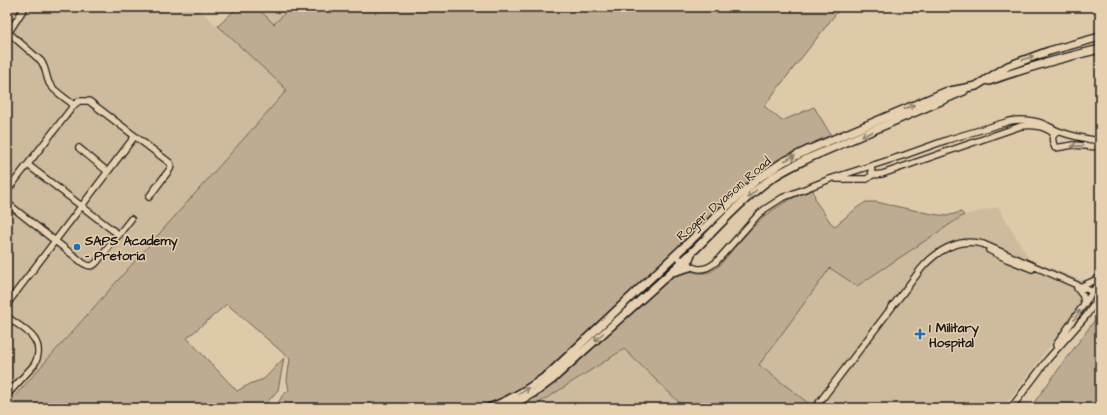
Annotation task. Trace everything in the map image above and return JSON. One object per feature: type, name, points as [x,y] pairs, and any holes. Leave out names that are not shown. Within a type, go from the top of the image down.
[{"type":"main road","points":[[1083,41],[1100,31]]},
{"type":"main road","name":"Roger Dyason Road","points":[[489,408],[510,399],[549,374],[723,210],[759,178],[783,162],[796,155],[945,92],[976,86],[1008,66],[1030,57],[1100,37]]},
{"type":"main road","name":"Roger Dyason Road","points":[[508,408],[537,391],[552,379],[670,273],[681,260],[728,216],[772,178],[795,165],[982,84],[1050,61],[1100,49]]},
{"type":"main road","points":[[600,326],[623,309],[681,260],[708,230],[723,210]]},
{"type":"main road","points":[[670,273],[690,267],[688,260],[693,250]]},
{"type":"street","points":[[26,7],[8,34],[41,62],[52,87],[74,105]]},
{"type":"street","points":[[7,191],[74,105],[79,101],[90,101],[170,163],[170,169],[150,197]]},
{"type":"street","points":[[1020,120],[1021,126]]},
{"type":"street","points":[[681,260],[690,267],[701,270],[711,266],[750,223],[765,209],[791,194],[830,179],[947,140],[1010,121],[1027,120],[1044,124],[1056,133]]},
{"type":"street","points":[[830,179],[867,179],[872,175],[882,174],[1021,126],[1034,125],[1056,133],[1100,141]]},
{"type":"street","points":[[1056,133],[1052,141],[1055,148],[1073,145],[1100,147]]},
{"type":"street","points":[[7,304],[134,136]]},
{"type":"street","points":[[79,148],[108,171]]},
{"type":"street","points":[[28,165],[119,235]]},
{"type":"street","points":[[871,166],[872,175]]},
{"type":"street","points":[[7,203],[83,263],[90,266],[98,262],[130,219]]},
{"type":"street","points":[[816,408],[926,263],[936,253],[961,243],[974,242],[990,246],[1100,296],[1086,316],[1048,359]]},
{"type":"street","points":[[1080,287],[1100,280]]},
{"type":"street","points":[[1011,408],[1048,359],[1100,280]]},
{"type":"street","points":[[1080,287],[1084,304]]},
{"type":"street","points":[[7,317],[32,335],[36,340],[38,351],[37,359],[34,365],[7,395]]},
{"type":"shaded area","name":"SAPS Academy - Pretoria","points":[[7,7],[196,7],[287,90],[7,404]]},
{"type":"shaded area","points":[[238,7],[256,7],[274,24],[291,7],[841,7],[764,106],[782,121],[814,107],[831,135],[781,159],[753,177],[546,370],[529,383],[492,402],[472,408],[274,408],[277,406],[282,396],[289,390],[287,380],[290,359],[227,304],[187,338],[237,391],[252,383],[264,379],[284,358],[278,390],[262,408],[7,408],[7,405],[287,90],[218,26]]},
{"type":"shaded area","points":[[256,7],[291,7],[274,24]]},
{"type":"shaded area","points":[[813,190],[816,202],[831,223],[835,226],[866,202],[876,202],[947,216],[961,212],[964,215],[857,286],[830,268],[759,365],[812,406],[810,408],[685,408],[624,349],[531,408],[519,408],[562,377],[637,307],[675,274],[682,271],[706,273],[712,271],[719,266],[765,216],[787,201]]},
{"type":"shaded area","name":"1 Military Hospital","points":[[998,207],[1029,259],[1083,281],[1083,302],[1003,408],[810,408],[811,406],[759,365],[830,268],[857,286],[964,215]]},
{"type":"shaded area","points":[[1100,313],[1100,408],[1030,408]]},
{"type":"shaded area","points":[[624,349],[685,408],[531,408]]},
{"type":"place","name":"SAPS Academy - Pretoria","points":[[77,247]]},
{"type":"place","name":"1 Military Hospital","points":[[920,334]]}]
